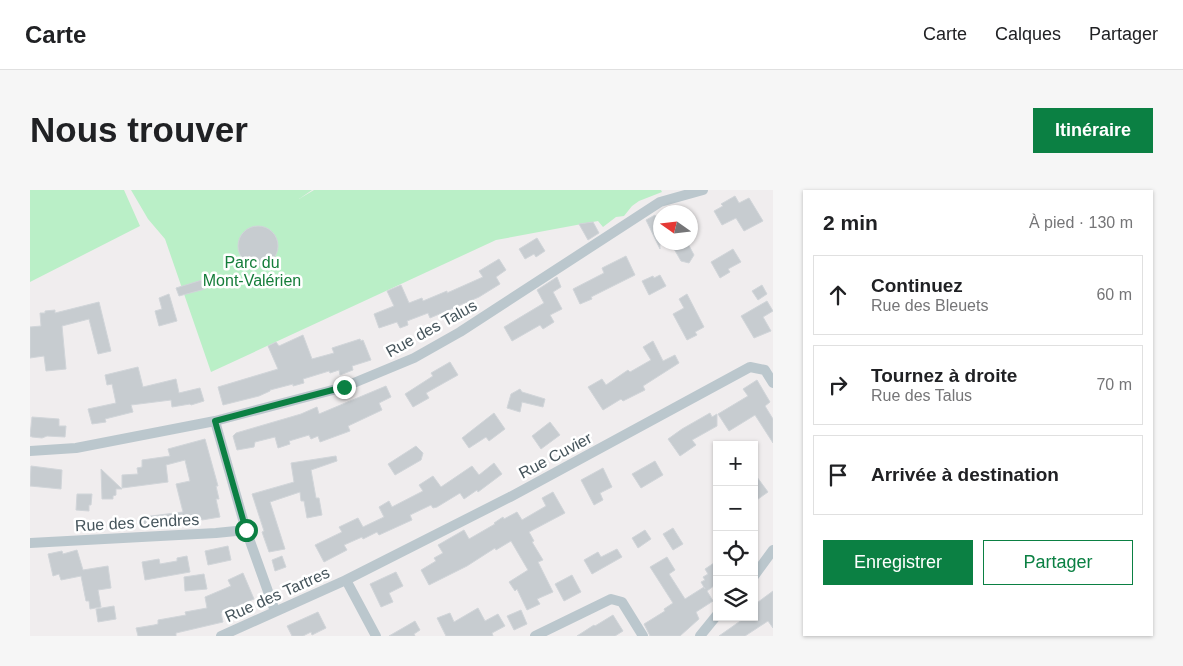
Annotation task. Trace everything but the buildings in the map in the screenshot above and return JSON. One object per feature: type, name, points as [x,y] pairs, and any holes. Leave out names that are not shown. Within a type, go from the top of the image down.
[{"type":"street","name":"Rue des Talus","points":[[30,451],[76,448],[215,421],[344,387],[414,358],[460,332],[660,202],[703,190]]},
{"type":"street","name":"Rue Cuvier","points":[[346,580],[510,497],[750,367],[765,370],[773,383]]},
{"type":"street","points":[[215,421],[246,530],[275,611]]},
{"type":"street","name":"Rue des Cendres","points":[[30,544],[246,530]]},
{"type":"street","points":[[758,571],[773,550]]},
{"type":"street","points":[[346,580],[376,636]]},
{"type":"street","name":"Rue des Tartres","points":[[221,636],[346,580]]},
{"type":"street","points":[[535,636],[611,599],[622,602],[642,636]]},
{"type":"street","points":[[700,636],[713,620]]},
{"type":"green space","points":[[30,190],[124,190],[140,226],[30,282]]},
{"type":"green space","name":"Parc du Mont-Valérien","points":[[131,190],[312,190],[299,199],[314,190],[661,190],[662,192],[639,201],[624,216],[616,217],[603,227],[598,221],[496,240],[211,372],[165,239],[148,219]]},
{"type":"route","points":[[246,530],[215,421],[344,387]]}]
